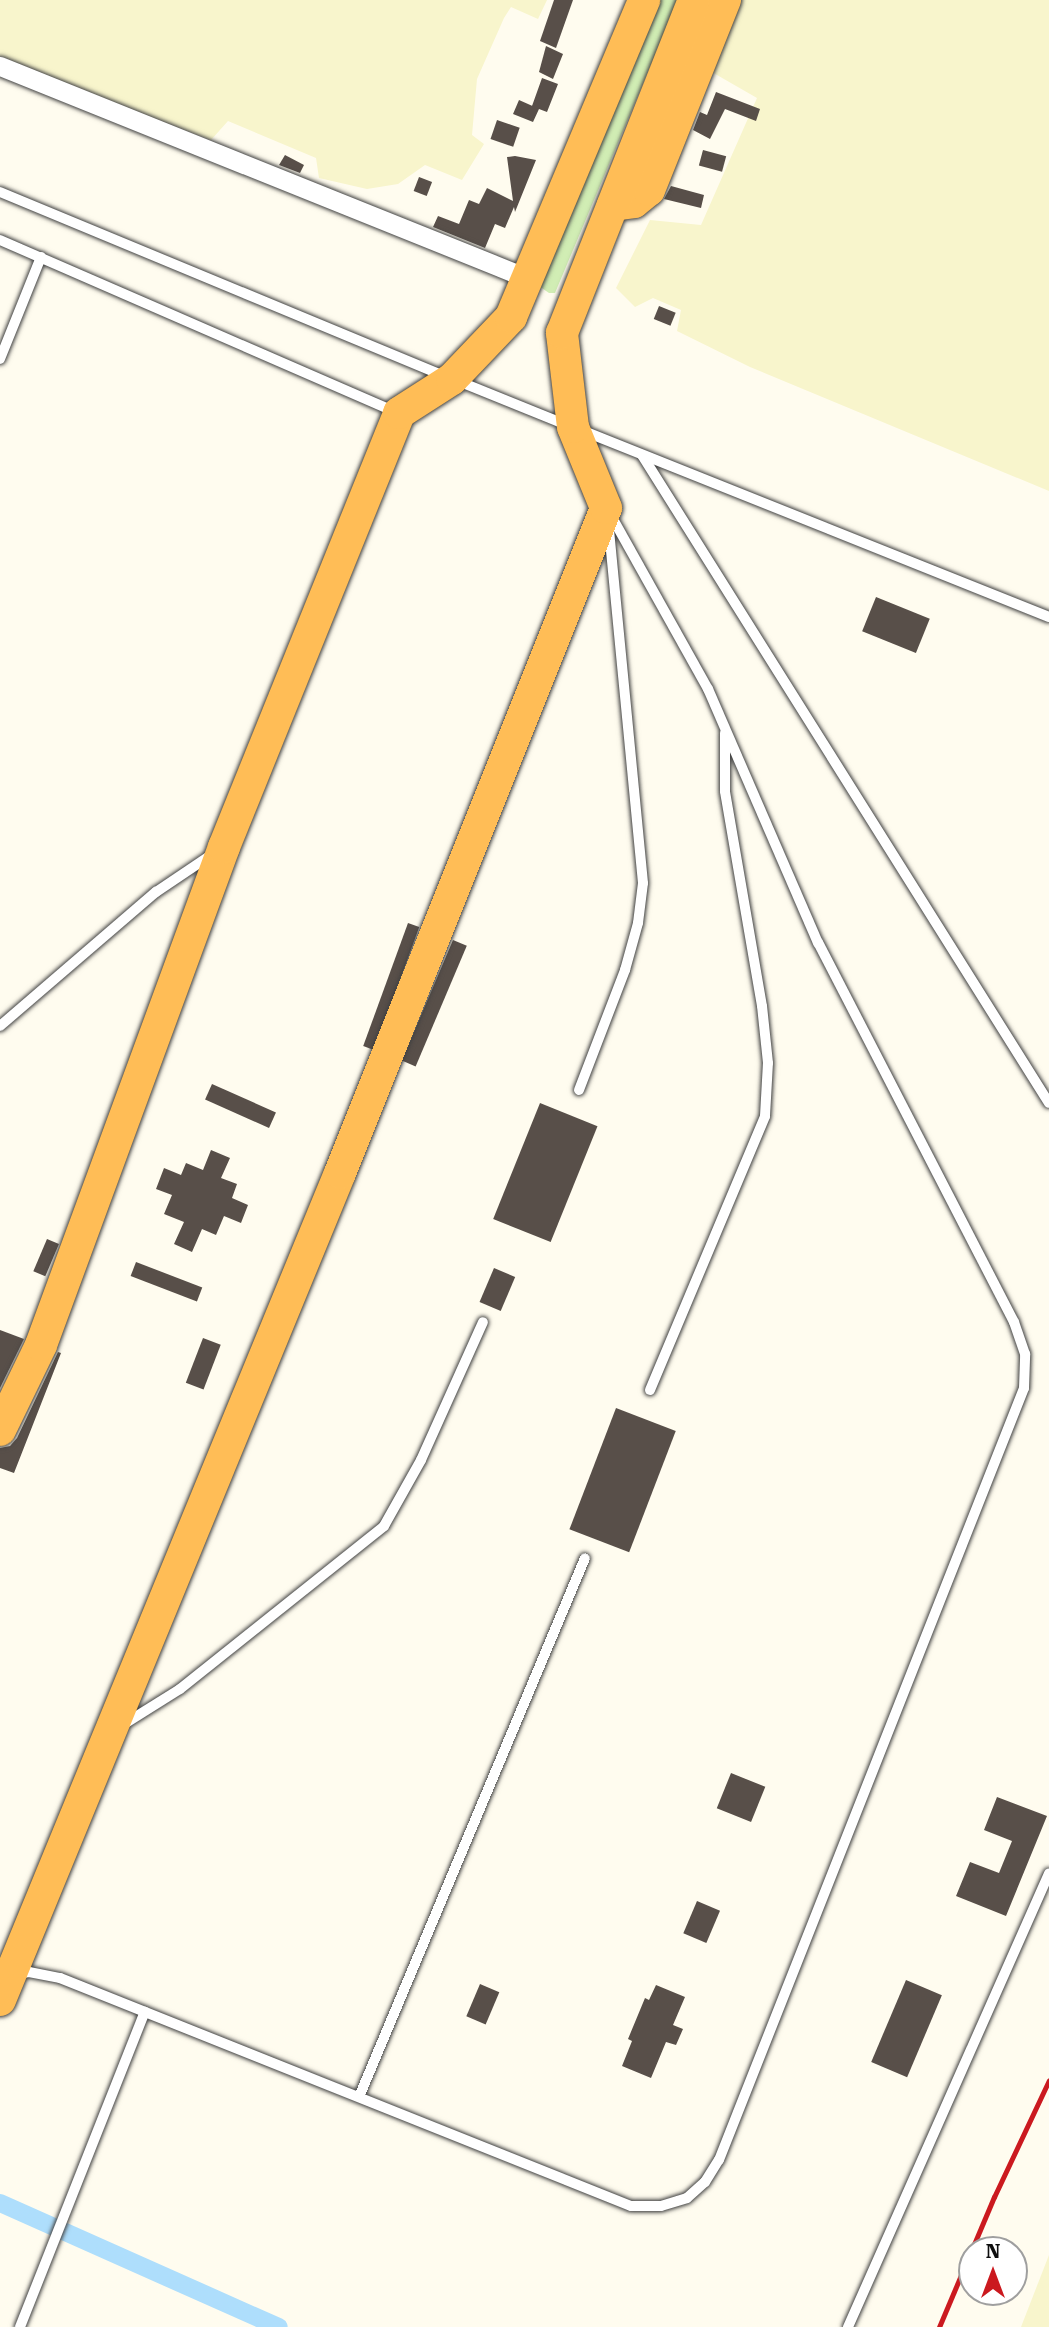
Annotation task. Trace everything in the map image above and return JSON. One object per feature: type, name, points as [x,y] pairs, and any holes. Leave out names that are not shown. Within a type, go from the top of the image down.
[{"type":"highway","points":[[0,1430],[41,1346],[224,847],[399,413],[452,379],[511,317],[644,0]]},
{"type":"highway","points":[[3,1984],[111,1732],[607,508],[573,427],[562,333],[694,0]]},
{"type":"highway","points":[[613,205],[634,202],[649,190],[725,0]]},
{"type":"street","points":[[0,66],[527,278]]},
{"type":"lane","points":[[0,192],[452,379],[1049,617]]},
{"type":"lane","points":[[0,240],[399,413]]},
{"type":"lane","points":[[0,359],[41,257]]},
{"type":"lane","points":[[642,455],[1049,1102]]},
{"type":"lane","points":[[3,1984],[29,1972],[60,1978],[631,2206],[660,2206],[687,2198],[705,2182],[719,2161],[1024,1388],[1025,1354],[1014,1322],[818,943],[708,689],[607,508]]},
{"type":"lane","points":[[579,1090],[625,970],[638,923],[643,883],[607,508]]},
{"type":"lane","points":[[650,1390],[765,1116],[768,1063],[762,1006],[725,791],[725,729]]},
{"type":"lane","points":[[0,1026],[156,891],[224,847]]},
{"type":"lane","points":[[111,1732],[180,1689],[384,1526],[421,1460],[484,1322]]},
{"type":"lane","points":[[359,2097],[585,1558]]},
{"type":"lane","points":[[848,2327],[1049,1874]]},
{"type":"lane","points":[[20,2327],[145,2012]]},
{"type":"shaded area","points":[[0,0],[547,0],[538,19],[511,7],[504,18],[477,79],[472,135],[484,144],[462,180],[425,165],[398,184],[367,189],[319,178],[316,158],[228,121],[211,140],[78,90],[0,56]]},
{"type":"shaded area","points":[[739,0],[1049,0],[1049,491],[750,367],[677,331],[681,310],[653,298],[635,307],[616,288],[650,220],[701,225],[757,98],[710,71]]},
{"type":"shaded area","points":[[1049,2255],[1049,2327],[1021,2327]]},
{"type":"green space","points":[[659,0],[678,0],[555,293],[549,293],[539,286]]},
{"type":"building","points":[[554,0],[573,0],[556,48],[540,41]]},
{"type":"building","points":[[546,46],[563,54],[553,79],[539,72]]},
{"type":"building","points":[[542,78],[558,84],[547,112],[539,109],[533,122],[513,114],[519,100],[532,106]]},
{"type":"building","points":[[716,92],[760,109],[756,121],[725,109],[710,139],[693,130],[700,112],[707,115]]},
{"type":"building","points":[[497,120],[520,128],[513,147],[490,139]]},
{"type":"building","points":[[703,150],[726,156],[722,172],[699,165]]},
{"type":"building","points":[[285,155],[304,165],[300,173],[279,165]]},
{"type":"building","points":[[507,157],[536,160],[515,212],[514,207],[505,228],[495,224],[485,248],[433,227],[438,216],[459,224],[469,200],[479,204],[487,188],[513,201]]},
{"type":"building","points":[[419,177],[432,182],[427,196],[414,191]]},
{"type":"building","points":[[671,186],[704,195],[701,208],[664,199]]},
{"type":"building","points":[[659,306],[676,313],[670,326],[654,319]]},
{"type":"building","points":[[876,597],[930,619],[916,653],[862,631]]},
{"type":"building","points":[[408,923],[419,927],[374,1050],[363,1046]]},
{"type":"building","points":[[453,940],[467,946],[416,1066],[402,1061]]},
{"type":"building","points":[[212,1084],[276,1112],[269,1128],[205,1100]]},
{"type":"building","points":[[540,1103],[597,1126],[551,1242],[493,1219]]},
{"type":"building","points":[[211,1150],[230,1158],[221,1178],[237,1184],[232,1198],[248,1205],[241,1223],[224,1216],[216,1235],[202,1229],[192,1252],[174,1244],[184,1222],[164,1214],[172,1195],[156,1189],[164,1168],[181,1175],[186,1163],[203,1170]]},
{"type":"building","points":[[47,1239],[59,1244],[45,1276],[33,1271]]},
{"type":"building","points":[[136,1262],[202,1287],[197,1301],[131,1276]]},
{"type":"building","points":[[494,1268],[515,1277],[501,1311],[480,1302]]},
{"type":"building","points":[[0,1330],[24,1339],[0,1388]]},
{"type":"building","points":[[203,1338],[221,1345],[204,1390],[186,1383]]},
{"type":"building","points":[[58,1352],[61,1353],[14,1473],[0,1468],[0,1448],[10,1446],[17,1438]]},
{"type":"building","points":[[616,1408],[676,1431],[629,1552],[569,1529]]},
{"type":"building","points":[[731,1773],[765,1787],[751,1822],[717,1808]]},
{"type":"building","points":[[997,1797],[1047,1816],[1006,1916],[956,1896],[970,1862],[999,1873],[1012,1841],[984,1830]]},
{"type":"building","points":[[697,1901],[720,1911],[706,1943],[683,1933]]},
{"type":"building","points":[[906,1980],[942,1995],[907,2077],[871,2062]]},
{"type":"building","points":[[480,1984],[499,1992],[486,2024],[466,2016]]},
{"type":"building","points":[[656,1985],[685,1997],[673,2025],[683,2029],[676,2045],[666,2042],[651,2078],[622,2066],[632,2041],[628,2039],[645,1998],[649,2000]]},
{"type":"waterway","points":[[0,2203],[279,2327]]},
{"type":"railway","points":[[939,2327],[994,2197],[1049,2080]]}]
